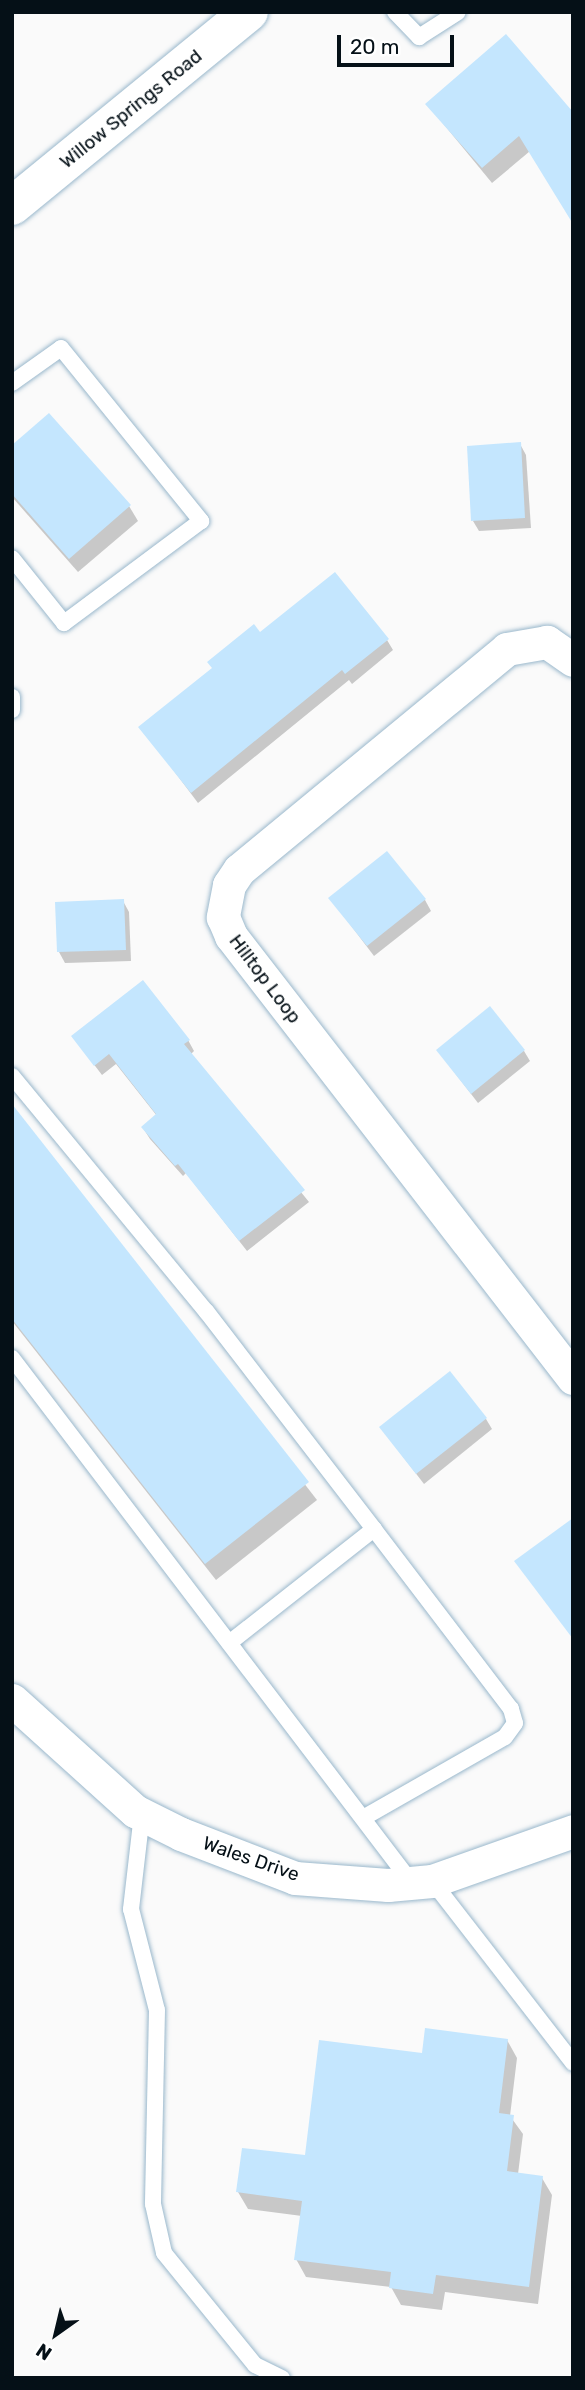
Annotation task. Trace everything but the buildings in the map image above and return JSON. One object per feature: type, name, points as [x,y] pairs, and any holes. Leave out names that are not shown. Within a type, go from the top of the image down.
[{"type":"street","name":"Willow Springs Road","points":[[12,206],[249,12]]},
{"type":"street","name":"Hilltop Loop","points":[[573,660],[547,642],[507,649],[239,870],[229,885],[223,916],[231,936],[573,1378]]},
{"type":"street","name":"Wales Drive","points":[[13,1703],[142,1814],[295,1878],[422,1882],[573,1831]]},
{"type":"lane","points":[[395,12],[419,37],[458,12]]},
{"type":"lane","points":[[12,383],[61,348],[201,521],[64,623],[12,558]]},
{"type":"lane","points":[[12,697],[12,710]]},
{"type":"lane","points":[[12,1076],[206,1311],[511,1709],[515,1723],[505,1737],[363,1818]]},
{"type":"lane","points":[[12,1358],[363,1818],[422,1882],[573,2063]]},
{"type":"lane","points":[[229,1643],[374,1529]]},
{"type":"lane","points":[[142,1814],[131,1909],[157,2010],[153,2204],[164,2253],[255,2365],[282,2378]]}]
